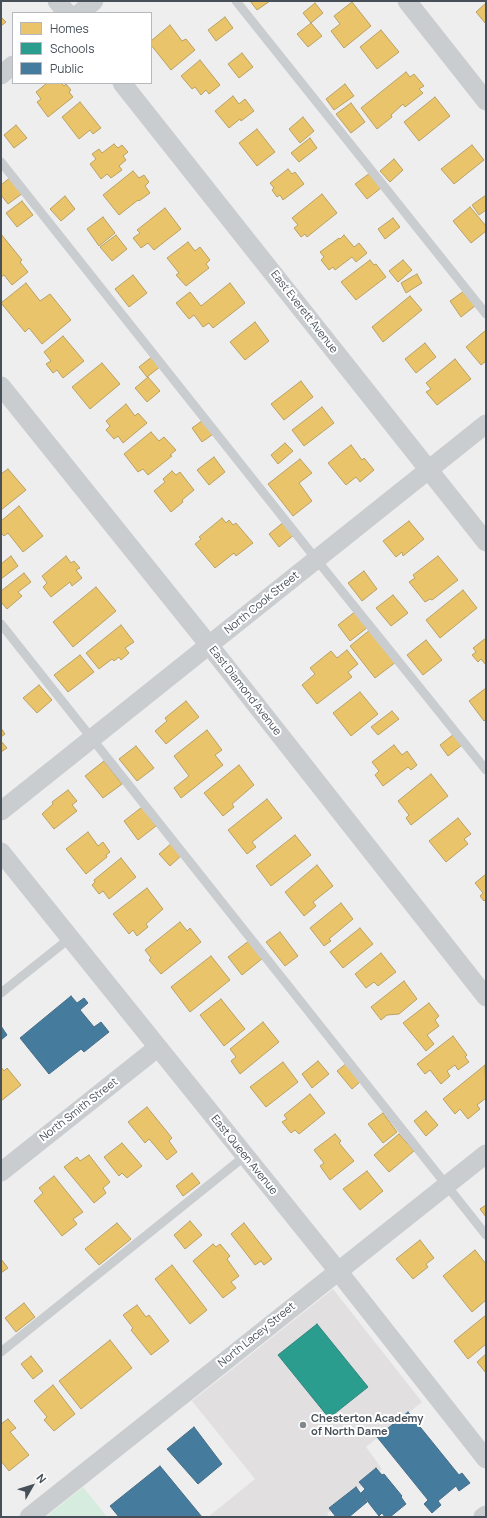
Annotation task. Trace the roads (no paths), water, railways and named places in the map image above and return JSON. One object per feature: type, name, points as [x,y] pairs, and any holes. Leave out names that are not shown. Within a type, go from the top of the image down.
[{"type":"street","points":[[57,1],[66,12]]},
{"type":"street","points":[[81,12],[94,1]]},
{"type":"street","points":[[407,1],[486,101]]},
{"type":"street","points":[[1,75],[12,67]]},
{"type":"street","name":"East Everett Avenue","points":[[123,84],[486,542]]},
{"type":"street","name":"East Diamond Avenue","points":[[1,386],[209,645],[486,997]]},
{"type":"street","name":"North Cook Street","points":[[1,811],[486,424]]},
{"type":"street","name":"East Queen Avenue","points":[[1,852],[157,1048],[338,1271],[486,1458]]},
{"type":"street","name":"North Smith Street","points":[[1,1172],[157,1048]]},
{"type":"street","name":"North Lacey Street","points":[[29,1517],[486,1154]]},
{"type":"lane","points":[[236,1],[486,314]]},
{"type":"lane","points":[[1,162],[316,559],[486,770]]},
{"type":"lane","points":[[1,624],[486,1235]]},
{"type":"lane","points":[[1,993],[70,938]]},
{"type":"lane","points":[[1,1352],[245,1156]]},
{"type":"place","name":"Chesterton Academy of North Dame","points":[[303,1425]]}]
